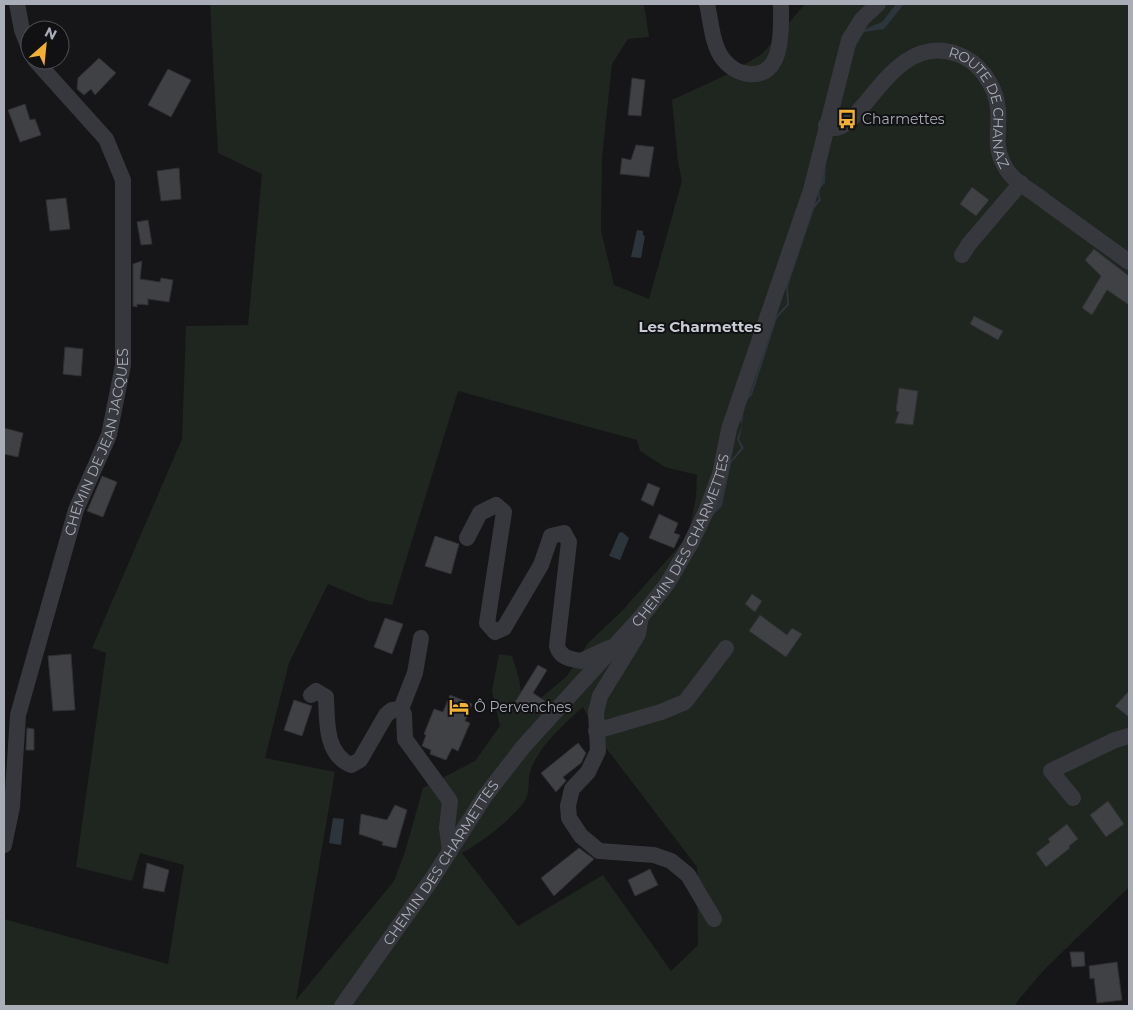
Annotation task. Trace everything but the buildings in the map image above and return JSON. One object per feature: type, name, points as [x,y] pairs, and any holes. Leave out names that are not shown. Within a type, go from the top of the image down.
[{"type":"street","points":[[17,4],[20,20]]},
{"type":"street","points":[[707,4],[715,43],[721,58],[736,70],[746,74],[758,74],[767,70],[774,61],[779,48],[782,33],[781,4]]},
{"type":"street","name":"CHEMIN DES CHARMETTES","points":[[342,1006],[450,851],[485,796],[522,747],[581,685],[613,646],[641,617],[667,584],[691,543],[707,509],[720,474],[729,429],[831,127],[849,40],[872,6]]},
{"type":"street","name":"ROUTE DE CHANAZ","points":[[831,127],[842,128],[853,119],[891,72],[906,60],[921,53],[935,51],[957,54],[977,67],[994,90],[998,109],[998,152],[1010,174],[1129,262]]},
{"type":"street","name":"CHEMIN DE JEAN JACQUES","points":[[4,845],[12,807],[10,740],[76,510],[109,435],[123,365],[123,180],[106,139],[44,70]]},
{"type":"street","points":[[962,255],[969,244],[1021,183]]},
{"type":"street","points":[[467,538],[480,513],[496,505],[504,512],[487,622],[495,632],[504,628],[541,565],[551,536],[564,533],[569,542],[557,646],[552,655],[581,661],[613,646]]},
{"type":"street","points":[[641,617],[638,634],[600,696],[596,712],[598,751],[588,772],[572,789],[568,806],[569,818],[581,836],[599,851],[654,855],[671,861],[688,875],[714,919]]},
{"type":"street","points":[[401,709],[414,673],[421,638]]},
{"type":"street","points":[[596,730],[661,712],[685,702],[726,648]]},
{"type":"street","points":[[311,695],[316,691],[326,697],[328,734],[336,754],[343,762],[351,765],[360,760],[386,715],[392,710],[401,709]]},
{"type":"street","points":[[401,709],[404,714],[405,739],[450,801],[447,828],[450,851]]},
{"type":"street","points":[[1073,798],[1051,771],[1115,740],[1129,736]]},
{"type":"shaded area","points":[[210,4],[644,4],[649,37],[628,39],[612,64],[602,158],[601,230],[614,285],[649,299],[682,181],[678,162],[672,100],[728,74],[762,54],[805,4],[1129,4],[1129,887],[1043,971],[1016,1003],[1017,1006],[4,1006],[4,919],[168,964],[184,865],[140,853],[132,881],[76,867],[106,653],[92,648],[182,439],[186,326],[248,325],[262,174],[218,153]],"holes":[[[458,391],[637,440],[640,451],[665,467],[697,475],[696,498],[688,536],[622,611],[588,643],[567,676],[524,712],[519,678],[512,656],[499,654],[492,691],[500,726],[475,761],[423,788],[405,852],[394,881],[296,1000],[335,772],[265,758],[289,663],[328,584],[369,601],[392,605]],[[583,707],[600,740],[697,867],[698,945],[671,971],[603,875],[518,926],[462,853],[495,831],[524,802],[528,791],[530,772],[539,754],[552,736]]]},
{"type":"shaded area","points":[[896,4],[904,4],[884,29],[864,32],[852,53],[860,31],[882,22]]},
{"type":"shaded area","points":[[826,162],[825,183],[819,192],[821,200],[814,209],[788,286],[789,305],[777,318],[752,395],[744,409],[742,428],[739,439],[744,448],[731,463],[722,506],[708,520],[729,463],[741,448],[737,439],[742,425],[739,416],[747,395],[750,394],[775,317],[787,304],[786,286],[813,205],[819,199],[817,194]]},
{"type":"shaded area","points":[[637,230],[643,231],[645,236],[641,258],[631,257]]},
{"type":"shaded area","points":[[622,532],[629,538],[620,560],[609,556],[619,533]]},
{"type":"shaded area","points":[[333,818],[344,819],[341,845],[329,843]]},
{"type":"place","name":"Charmettes","points":[[847,119]]},
{"type":"place","name":"Ô Pervenches","points":[[459,707]]},
{"type":"district","name":"Les Charmettes","points":[[700,327]]}]
